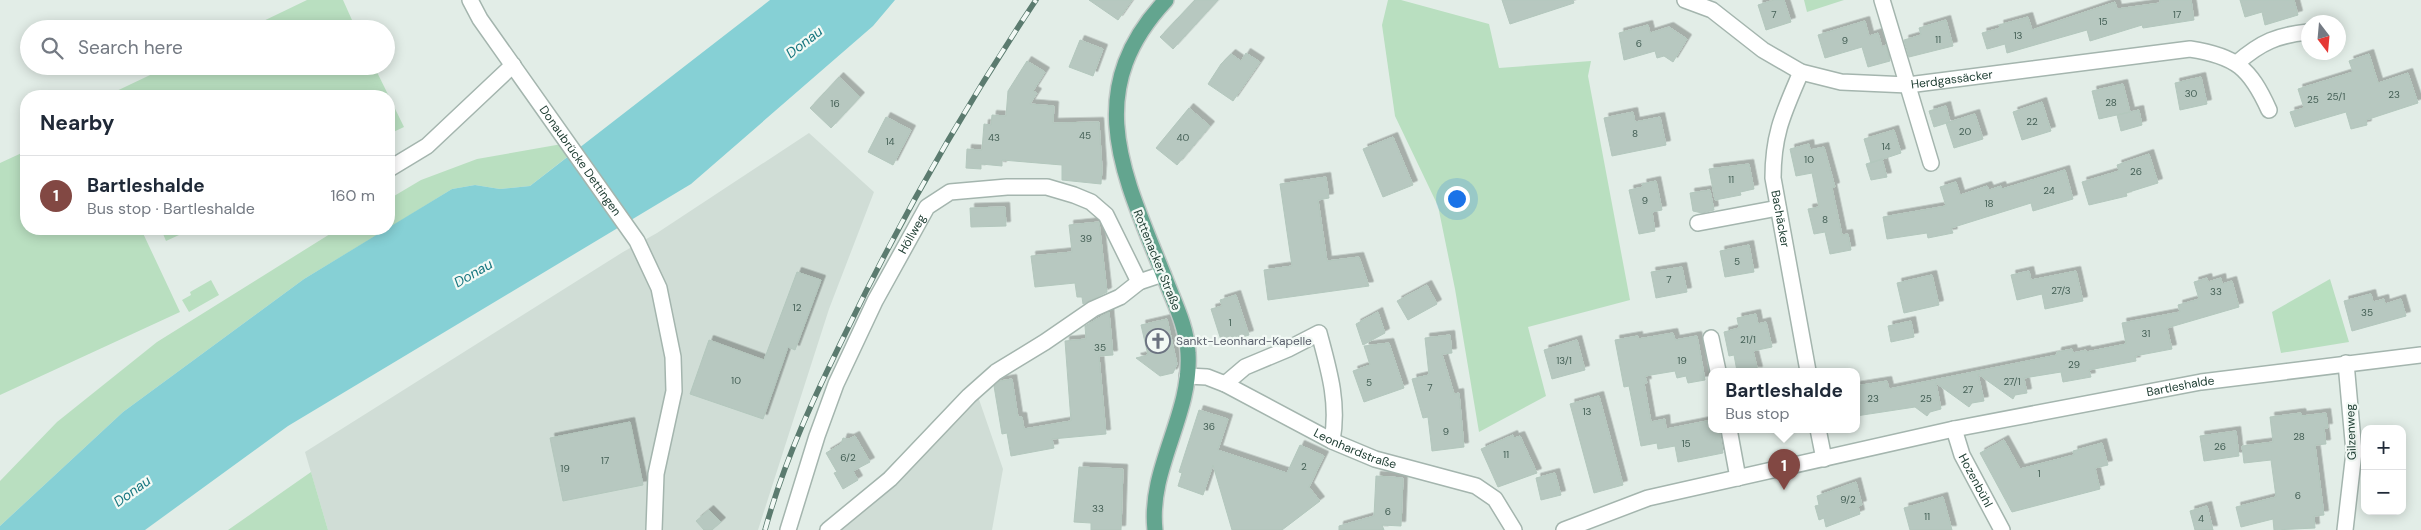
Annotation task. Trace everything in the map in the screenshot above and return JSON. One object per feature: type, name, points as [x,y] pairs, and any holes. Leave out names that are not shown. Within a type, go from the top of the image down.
[{"type":"main road","name":"Rottenacker Straße","points":[[1155,530],[1156,491],[1162,463],[1185,396],[1188,353],[1184,326],[1134,204],[1116,139],[1115,117],[1116,95],[1131,49],[1152,14],[1166,0]]},
{"type":"street","name":"Donaubrücke Dettingen","points":[[470,0],[480,18],[637,241],[659,288],[673,357],[674,390],[656,474],[654,530]]},
{"type":"street","name":"Herdgassäcker","points":[[1685,0],[1713,5],[1763,50],[1801,72],[1841,82],[1908,85],[2190,49],[2211,52],[2237,63],[2260,90],[2269,110]]},
{"type":"street","points":[[1882,0],[1931,162]]},
{"type":"street","points":[[2237,63],[2269,39],[2301,33]]},
{"type":"street","points":[[395,166],[427,146],[513,65]]},
{"type":"street","name":"Bachäcker","points":[[1801,72],[1778,126],[1773,154],[1773,178],[1807,368]]},
{"type":"street","name":"Höllweg","points":[[788,530],[817,436],[836,384],[875,301],[927,207],[950,192],[1007,187],[1046,187],[1074,195],[1091,202],[1106,215],[1138,282]]},
{"type":"street","points":[[1698,223],[1778,208]]},
{"type":"street","points":[[828,530],[890,480],[969,396],[996,372],[1045,342],[1093,309],[1120,297],[1138,282],[1163,274]]},
{"type":"street","points":[[1225,384],[1245,367],[1288,349],[1319,333],[1333,385],[1335,422],[1332,441]]},
{"type":"street","points":[[1711,338],[1717,368]]},
{"type":"street","name":"Bartleshalde","points":[[1564,530],[1648,498],[1954,428],[2201,382],[2421,355]]},
{"type":"street","name":"Gilzenweg","points":[[2345,530],[2354,452],[2346,363]]},
{"type":"street","name":"Leonhardstraße","points":[[1187,376],[1207,377],[1225,384],[1332,441],[1375,459],[1476,486],[1495,499],[1514,530]]},
{"type":"street","name":"Hozenbühl","points":[[1954,428],[1962,455],[2002,530]]},
{"type":"street","points":[[1729,433],[1738,478]]},
{"type":"street","points":[[1819,433],[1824,459]]},
{"type":"shaded area","points":[[809,133],[874,192],[829,309],[758,530],[328,530],[305,452],[623,252],[657,233]]},
{"type":"shaded area","points":[[973,382],[1003,469],[992,530],[818,530],[882,474]]},
{"type":"green space","points":[[307,0],[343,0],[352,20],[266,20]]},
{"type":"green space","points":[[1388,0],[1401,0],[1489,24],[1499,68],[1591,61],[1588,76],[1630,300],[1528,327],[1546,396],[1479,432],[1455,289],[1438,206],[1395,116],[1382,25]]},
{"type":"green space","points":[[1804,0],[1844,0],[1807,12]]},
{"type":"green space","points":[[150,75],[378,75],[386,90],[119,90]]},
{"type":"green space","points":[[395,108],[404,127],[395,131]]},
{"type":"green space","points":[[562,144],[571,154],[530,186],[500,189],[475,185],[452,189],[395,224],[395,195],[421,180],[477,159]]},
{"type":"green space","points":[[20,154],[20,235],[144,235],[180,312],[0,395],[0,163]]},
{"type":"green space","points":[[164,235],[179,235],[166,241]]},
{"type":"green space","points":[[328,235],[377,235],[304,279],[123,412],[0,526],[0,481],[57,422],[157,342]]},
{"type":"green space","points":[[2330,279],[2349,342],[2281,353],[2272,312]]},
{"type":"green space","points":[[211,280],[219,295],[189,312],[182,300],[191,295],[190,292]]},
{"type":"green space","points":[[311,472],[328,530],[228,530]]},
{"type":"water","name":"Donau","points":[[770,0],[895,0],[873,26],[691,184],[288,426],[145,530],[0,530],[0,526],[123,412],[304,279],[376,235],[395,235],[395,224],[452,189],[475,185],[500,189],[530,186]]},
{"type":"building","points":[[1089,0],[1132,0],[1118,20]]},
{"type":"building","points":[[1195,0],[1218,0],[1173,49],[1160,37]]},
{"type":"building","points":[[1502,0],[1573,0],[1574,3],[1510,24]]},
{"type":"building","points":[[1774,0],[1784,0],[1791,22],[1766,30],[1758,5]]},
{"type":"building","points":[[2160,0],[2191,0],[2194,20],[2143,28],[2142,25],[2090,41],[2087,30],[2007,53],[2005,44],[1987,49],[1982,33],[2000,28],[1999,25],[2028,17],[2032,30],[2115,2],[2117,9],[2160,3]]},
{"type":"building","points":[[2240,0],[2294,0],[2298,15],[2265,25],[2262,12],[2245,17]]},
{"type":"building","points":[[1946,20],[1953,46],[1909,57],[1904,40],[1921,35],[1919,28]]},
{"type":"building","points":[[1865,21],[1869,36],[1878,33],[1882,47],[1886,45],[1890,61],[1868,67],[1862,47],[1825,58],[1818,35]]},
{"type":"building","points":[[1648,25],[1650,33],[1669,27],[1687,39],[1673,62],[1664,56],[1657,58],[1655,51],[1624,60],[1619,33]]},
{"type":"building","points":[[1080,40],[1103,49],[1093,76],[1069,67]]},
{"type":"building","points":[[1246,53],[1260,62],[1233,101],[1208,84],[1221,64],[1231,54],[1241,61]]},
{"type":"building","points":[[2369,54],[2378,83],[2408,73],[2418,103],[2366,120],[2367,125],[2351,129],[2346,112],[2295,127],[2290,112],[2304,108],[2298,89],[2353,72],[2349,61]]},
{"type":"building","points":[[1027,61],[1045,72],[1033,91],[1037,93],[1030,104],[1054,106],[1053,123],[1099,122],[1102,168],[1101,184],[1062,180],[1062,165],[1002,160],[1002,166],[981,164],[981,169],[966,168],[967,149],[982,150],[984,124],[991,125],[992,115],[1006,116],[1008,91]]},
{"type":"building","points":[[839,77],[860,97],[831,128],[810,108]]},
{"type":"building","points":[[2201,77],[2207,104],[2180,110],[2175,83]]},
{"type":"building","points":[[2123,84],[2130,112],[2099,119],[2092,91]]},
{"type":"building","points":[[2042,102],[2051,131],[2022,140],[2013,112]]},
{"type":"building","points":[[1946,106],[1950,122],[1934,127],[1929,111]]},
{"type":"building","points":[[1189,108],[1210,126],[1177,165],[1156,148]]},
{"type":"building","points":[[2139,110],[2142,125],[2121,131],[2117,115]]},
{"type":"building","points":[[1633,112],[1635,122],[1660,117],[1666,145],[1612,156],[1604,118]]},
{"type":"building","points":[[1975,114],[1983,139],[1954,148],[1946,123]]},
{"type":"building","points":[[886,117],[911,130],[893,165],[868,152]]},
{"type":"building","points":[[1894,130],[1901,153],[1871,163],[1864,139]]},
{"type":"building","points":[[1393,137],[1413,185],[1383,197],[1363,149]]},
{"type":"building","points":[[1809,144],[1810,150],[1824,147],[1835,187],[1832,188],[1842,235],[1848,234],[1851,250],[1830,254],[1825,232],[1814,234],[1808,209],[1819,207],[1812,173],[1796,176],[1790,149]]},
{"type":"building","points":[[2149,154],[2158,183],[2126,193],[2127,196],[2089,205],[2082,182],[2119,171],[2117,165]]},
{"type":"building","points":[[1882,159],[1887,177],[1871,180],[1866,164]]},
{"type":"building","points":[[1749,164],[1754,189],[1740,192],[1741,195],[1715,200],[1709,169]]},
{"type":"building","points":[[2065,170],[2073,199],[2033,211],[2031,203],[1951,228],[1953,233],[1928,238],[1927,233],[1887,239],[1883,217],[1946,206],[1940,187],[1956,182],[1960,195],[1987,186],[1989,190],[2001,186],[2002,189]]},
{"type":"building","points":[[1326,177],[1329,198],[1318,200],[1327,261],[1359,257],[1369,286],[1268,300],[1264,270],[1292,266],[1280,184]]},
{"type":"building","points":[[1656,181],[1662,210],[1652,212],[1655,231],[1639,234],[1629,190],[1643,187],[1642,184]]},
{"type":"building","points":[[1710,190],[1714,210],[1702,213],[1693,211],[1690,193]]},
{"type":"building","points":[[1005,207],[1006,226],[971,227],[970,208]]},
{"type":"building","points":[[1099,222],[1107,292],[1083,304],[1082,297],[1077,297],[1075,283],[1035,287],[1031,256],[1072,252],[1069,225]]},
{"type":"building","points":[[1749,245],[1754,272],[1725,277],[1720,251]]},
{"type":"building","points":[[1682,267],[1687,292],[1656,298],[1651,272]]},
{"type":"building","points":[[2029,271],[2031,280],[2076,271],[2083,301],[2045,309],[2042,294],[2017,300],[2011,275]]},
{"type":"building","points":[[797,272],[821,280],[795,350],[788,347],[763,419],[690,394],[709,340],[764,360]]},
{"type":"building","points":[[1932,275],[1939,305],[1904,313],[1897,283]]},
{"type":"building","points":[[2207,278],[2208,282],[2221,278],[2222,284],[2232,281],[2239,307],[2167,328],[2172,349],[2135,356],[2136,361],[2089,370],[2091,377],[2063,382],[2061,372],[2024,378],[2027,393],[2015,395],[2013,399],[1978,374],[1984,401],[1972,403],[1969,407],[1936,383],[1941,409],[1930,412],[1927,416],[1915,407],[1860,415],[1860,385],[1887,381],[1889,389],[2057,355],[2057,352],[2072,349],[2073,353],[2086,350],[2086,352],[2126,344],[2122,323],[2180,312],[2178,305],[2199,299],[2194,282]]},
{"type":"building","points":[[1427,285],[1437,304],[1408,320],[1397,301]]},
{"type":"building","points":[[2371,294],[2373,302],[2384,299],[2385,304],[2401,299],[2406,316],[2352,331],[2344,301]]},
{"type":"building","points":[[1236,295],[1249,335],[1222,343],[1211,309],[1222,306],[1220,300]]},
{"type":"building","points":[[1109,312],[1113,355],[1099,356],[1106,434],[1052,439],[1054,448],[1011,456],[1007,433],[1002,434],[994,386],[1000,381],[1012,379],[1018,417],[1022,417],[1024,429],[1071,421],[1065,341],[1086,339],[1085,326]]},
{"type":"building","points":[[1378,312],[1385,333],[1363,345],[1356,324]]},
{"type":"building","points":[[1756,314],[1758,324],[1766,322],[1772,347],[1753,351],[1757,368],[1736,368],[1734,355],[1729,356],[1724,332],[1739,328],[1737,318]]},
{"type":"building","name":"Sankt-Leonhard-Kapelle","points":[[1167,319],[1177,364],[1173,373],[1160,376],[1136,358],[1148,355],[1141,325]]},
{"type":"building","points":[[1911,321],[1914,337],[1891,342],[1888,326]]},
{"type":"building","points":[[1673,333],[1675,340],[1697,336],[1705,380],[1688,383],[1686,376],[1677,378],[1675,371],[1645,376],[1647,383],[1644,383],[1651,422],[1665,419],[1666,429],[1708,421],[1708,433],[1720,433],[1723,453],[1678,462],[1675,446],[1658,449],[1657,443],[1641,446],[1629,386],[1624,387],[1615,340],[1638,336],[1638,339]]},
{"type":"building","points":[[1450,335],[1452,353],[1442,354],[1454,394],[1459,393],[1464,447],[1432,451],[1428,417],[1423,418],[1412,379],[1429,375],[1425,338]]},
{"type":"building","points":[[1577,340],[1585,370],[1552,379],[1544,350]]},
{"type":"building","points":[[1389,343],[1404,388],[1364,402],[1353,371],[1370,365],[1364,346]]},
{"type":"building","points":[[1599,396],[1623,485],[1594,493],[1570,404]]},
{"type":"building","points":[[1199,410],[1228,419],[1218,450],[1287,473],[1300,445],[1324,456],[1309,487],[1320,501],[1282,530],[1232,530],[1213,465],[1203,495],[1178,486],[1182,473],[1179,472]]},
{"type":"building","points":[[2301,413],[2302,416],[2326,413],[2328,428],[2324,428],[2326,444],[2315,445],[2324,515],[2314,516],[2315,528],[2274,530],[2273,519],[2241,527],[2236,507],[2276,497],[2271,460],[2244,463],[2242,446],[2273,442],[2270,417]]},
{"type":"building","points":[[630,422],[643,485],[563,501],[550,438]]},
{"type":"building","points":[[2236,431],[2239,456],[2204,461],[2200,436]]},
{"type":"building","points":[[1513,435],[1514,438],[1520,436],[1537,473],[1498,487],[1481,449]]},
{"type":"building","points":[[855,436],[870,462],[853,471],[858,480],[843,489],[834,473],[837,472],[826,453],[841,444],[843,438],[849,439]]},
{"type":"building","points":[[2004,440],[2020,469],[2074,455],[2073,451],[2102,443],[2108,465],[2095,468],[2100,489],[2012,512],[1980,453]]},
{"type":"building","points":[[1079,467],[1123,469],[1121,530],[1091,530],[1091,523],[1074,522]]},
{"type":"building","points":[[1555,473],[1561,495],[1541,500],[1536,478]]},
{"type":"building","points":[[1376,476],[1403,478],[1401,526],[1382,525],[1384,530],[1339,530],[1339,526],[1374,516]]},
{"type":"building","points":[[1856,482],[1862,505],[1858,506],[1860,514],[1826,527],[1824,518],[1819,520],[1815,506],[1819,505],[1817,496]]},
{"type":"building","points":[[1943,497],[1952,530],[1910,530],[1904,508]]},
{"type":"building","points":[[2207,506],[2213,530],[2195,530],[2190,511]]},
{"type":"building","points":[[709,510],[721,522],[712,530],[704,530],[696,521]]},
{"type":"railway","points":[[765,530],[791,452],[869,285],[913,202],[960,120],[1036,0]]},
{"type":"place","name":"Sankt-Leonhard-Kapelle","points":[[1158,341]]},
{"type":"place","name":"Bartleshalde","points":[[1784,490]]}]
